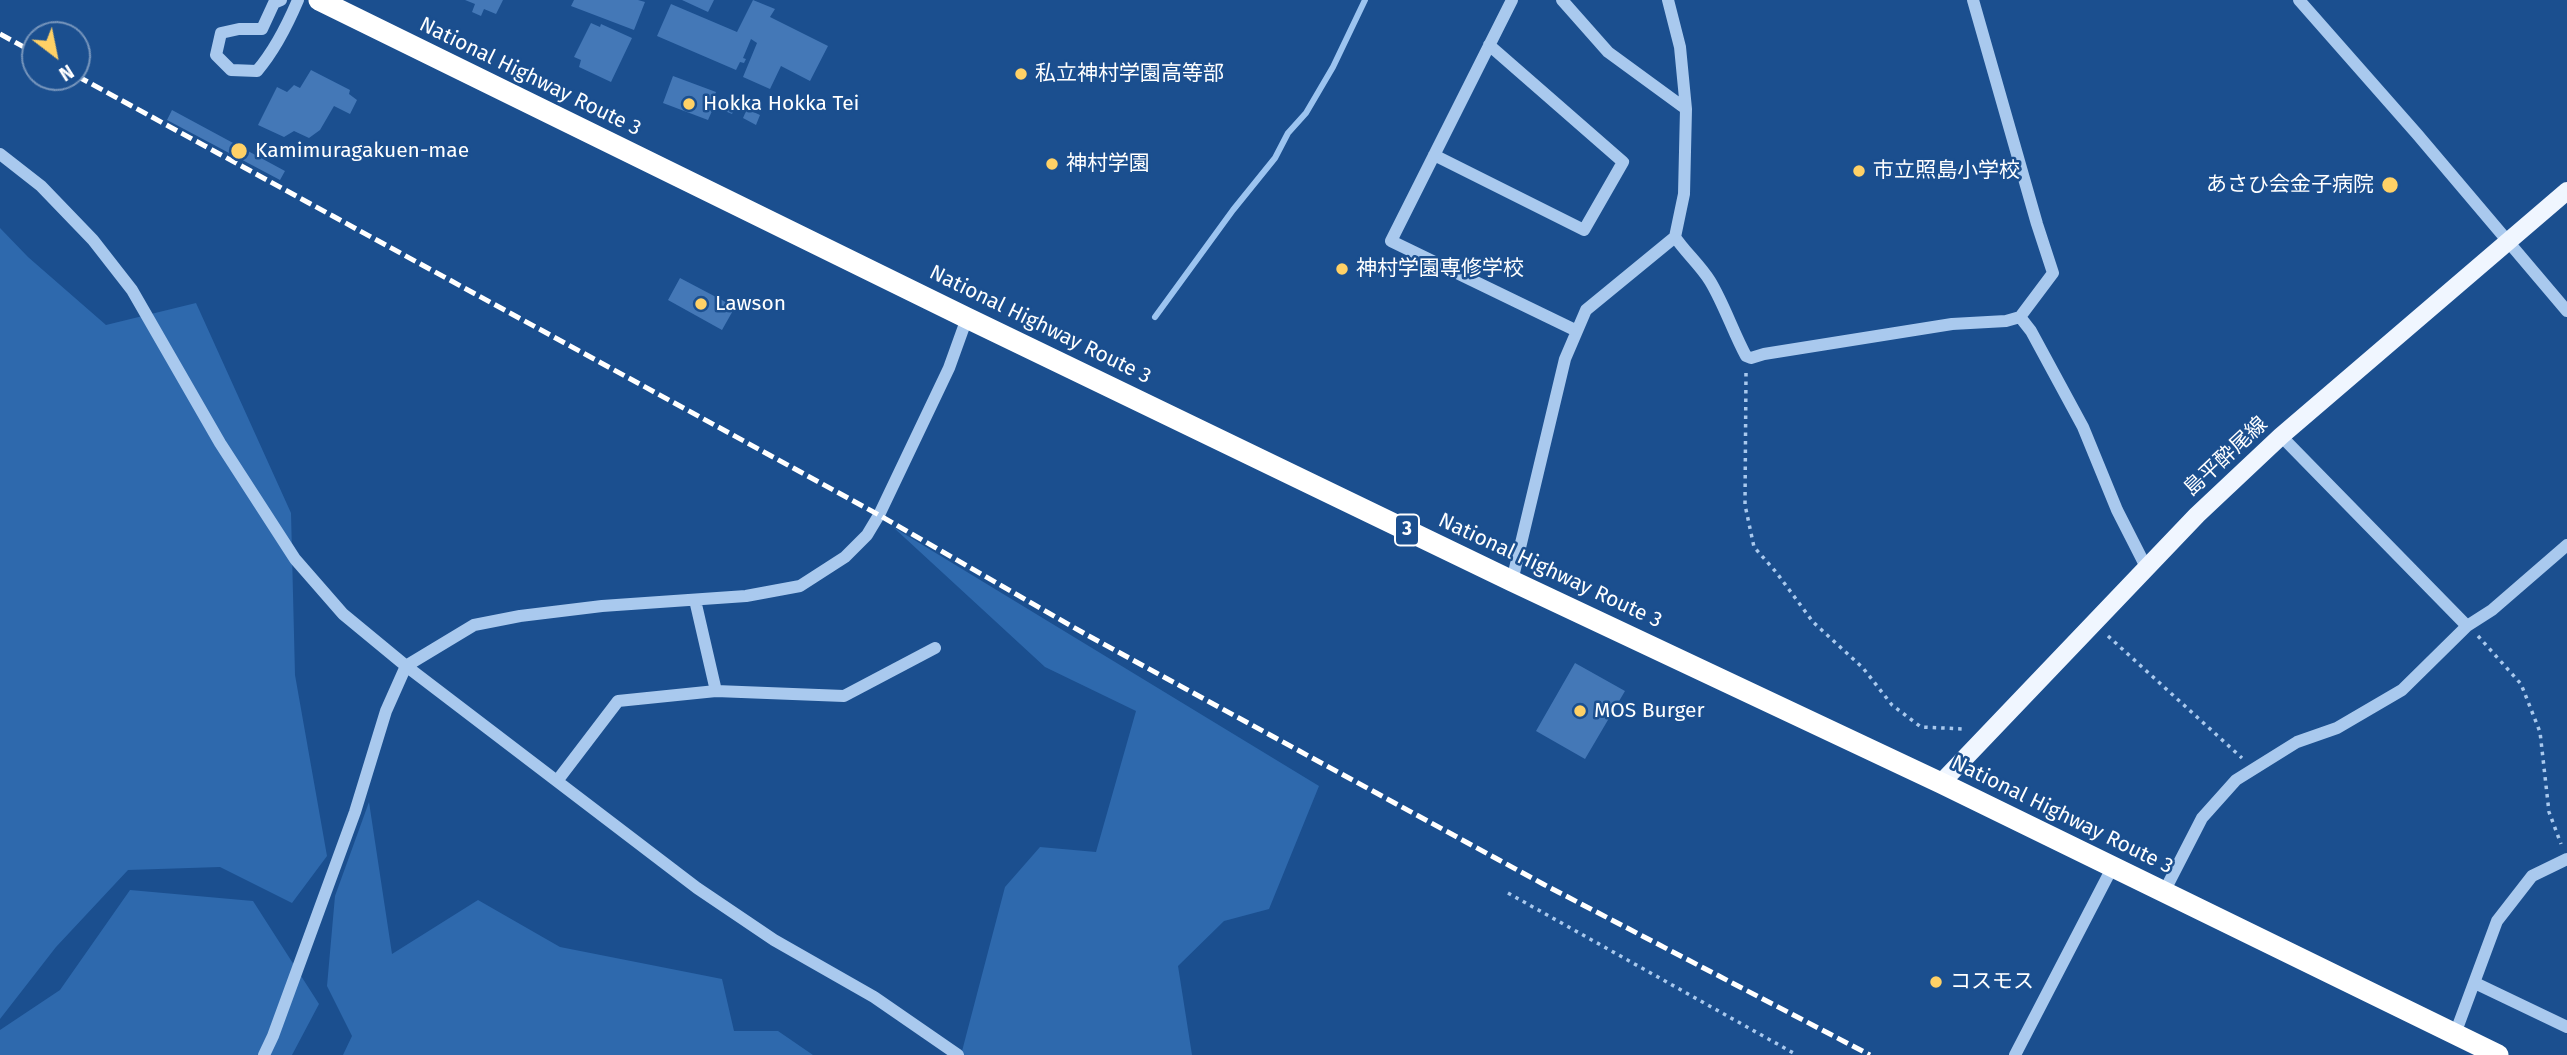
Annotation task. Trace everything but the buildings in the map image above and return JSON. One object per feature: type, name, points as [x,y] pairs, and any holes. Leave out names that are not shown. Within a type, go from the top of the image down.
[{"type":"highway","name":"National Highway Route 3","points":[[318,0],[967,318],[1512,581],[1941,783],[2498,1055]]},
{"type":"main road","name":"島平酔尾線","points":[[1941,783],[2197,514],[2281,436],[2567,191]]},
{"type":"street","points":[[281,0],[274,3],[262,29],[239,29],[221,33],[216,55],[231,70],[257,71],[270,56],[298,0]]},
{"type":"street","points":[[1512,0],[1391,241],[1577,331]]},
{"type":"street","points":[[1562,0],[1608,52],[1686,109]]},
{"type":"street","points":[[1512,581],[1565,359],[1586,310],[1675,237],[1684,194],[1686,109],[1680,47],[1668,0]]},
{"type":"street","points":[[1675,237],[1710,280],[1746,356],[1751,358],[1952,324],[2006,321],[2020,317],[2053,274],[1973,0]]},
{"type":"street","points":[[2298,0],[2417,134],[2567,311]]},
{"type":"street","points":[[1434,155],[1584,230],[1623,162],[1489,45]]},
{"type":"street","points":[[0,154],[41,186],[93,240],[132,290],[220,443],[295,559],[343,614],[406,666],[719,903],[774,940],[874,997],[958,1055]]},
{"type":"street","points":[[2020,317],[2031,331],[2083,427],[2117,510],[2146,567]]},
{"type":"street","points":[[264,1055],[355,812],[386,711],[406,666],[474,625],[575,609],[746,596],[800,586],[845,557],[867,535],[949,368],[967,318]]},
{"type":"street","points":[[2281,436],[2467,626]]},
{"type":"street","points":[[2164,892],[2202,817],[2236,780],[2297,742],[2337,728],[2402,690],[2467,626],[2492,610],[2567,545]]},
{"type":"street","points":[[695,600],[716,691]]},
{"type":"street","points":[[557,781],[618,701],[716,691],[844,696],[935,648]]},
{"type":"street","points":[[2455,1034],[2497,921],[2532,876],[2567,859]]},
{"type":"street","points":[[2015,1055],[2112,868]]},
{"type":"street","points":[[2474,983],[2567,1027]]},
{"type":"path","points":[[1746,356],[1745,505],[1754,547],[1814,622],[1863,668],[1892,705],[1921,727],[1991,731]]},
{"type":"path","points":[[2093,623],[2254,769]]},
{"type":"path","points":[[2467,626],[2521,684],[2540,732],[2549,812],[2567,859]]},
{"type":"path","points":[[1508,893],[1797,1055]]},
{"type":"shaded area","points":[[0,228],[28,257],[106,325],[196,303],[291,513],[295,675],[327,856],[292,903],[220,867],[128,870],[56,947],[0,1019]]},
{"type":"shaded area","points":[[893,527],[1319,786],[1269,909],[1224,921],[1178,966],[1192,1055],[961,1055],[1005,887],[1040,847],[1096,852],[1136,711],[1045,667]]},
{"type":"shaded area","points":[[369,802],[392,954],[478,900],[560,947],[722,979],[734,1031],[778,1031],[813,1055],[343,1055],[352,1036],[327,986],[335,896]]},
{"type":"shaded area","points":[[130,890],[253,901],[319,1004],[292,1055],[0,1055],[0,1030],[60,990]]},
{"type":"waterway","points":[[1155,317],[1233,210],[1275,158],[1288,133],[1306,113],[1333,67],[1365,0]]},
{"type":"railway","points":[[0,34],[21,45]]},
{"type":"railway","points":[[91,84],[879,515],[1087,635],[1543,884],[1870,1055]]},
{"type":"place","name":"私立神村学園高等部","points":[[1021,74]]},
{"type":"place","name":"Hokka Hokka Tei","points":[[689,104]]},
{"type":"place","name":"Kamimuragakuen-mae","points":[[239,151]]},
{"type":"place","name":"神村学園","points":[[1052,164]]},
{"type":"place","name":"市立照島小学校","points":[[1859,171]]},
{"type":"place","name":"あさひ会金子病院","points":[[2390,185]]},
{"type":"place","name":"神村学園専修学校","points":[[1342,269]]},
{"type":"place","name":"Lawson","points":[[701,304]]},
{"type":"place","name":"MOS Burger","points":[[1580,711]]},
{"type":"place","name":"コスモス","points":[[1936,982]]}]
